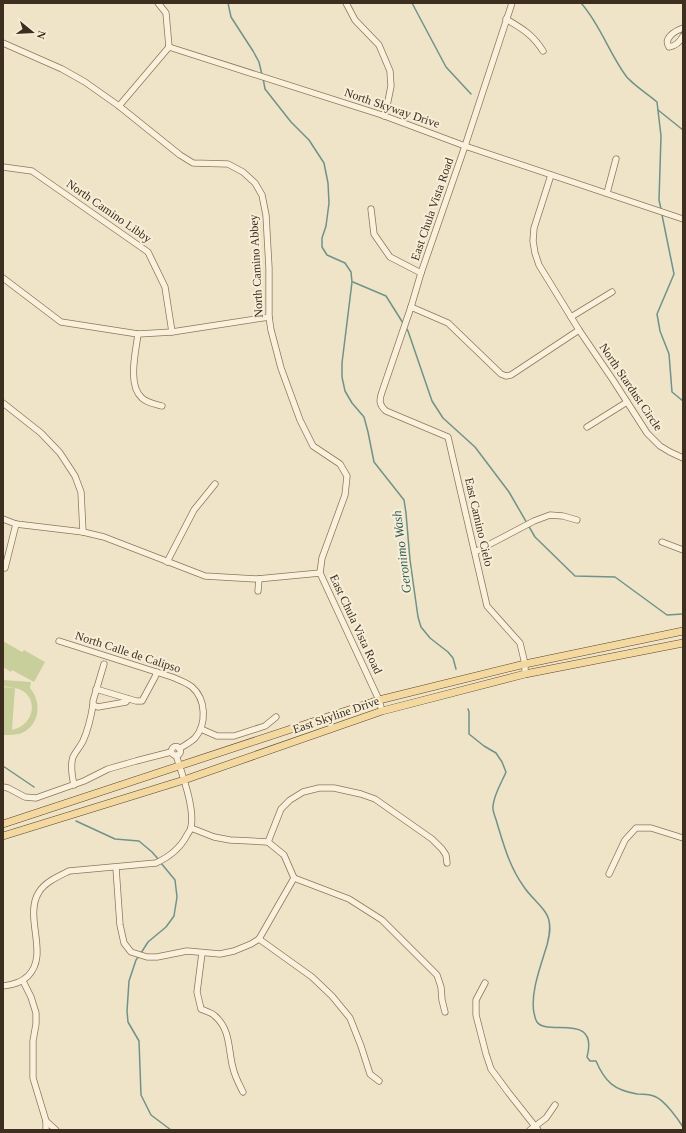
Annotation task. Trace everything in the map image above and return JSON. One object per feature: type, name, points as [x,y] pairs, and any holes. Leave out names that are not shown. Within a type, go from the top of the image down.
[{"type":"main road","name":"East Skyline Drive","points":[[3,824],[379,700],[525,664],[683,631]]},
{"type":"main road","name":"East Skyline Drive","points":[[3,836],[184,780],[382,711],[525,674],[683,643]]},
{"type":"street","points":[[119,106],[169,47],[166,13],[158,3]]},
{"type":"street","points":[[346,3],[355,20],[378,45],[390,71],[390,86],[384,116]]},
{"type":"street","name":"East Chula Vista Road","points":[[381,406],[380,398],[512,3]]},
{"type":"street","points":[[506,20],[523,29],[537,40],[543,51]]},
{"type":"street","points":[[683,28],[673,33],[669,37],[667,42],[668,46],[674,46],[683,36]]},
{"type":"street","name":"North Camino Abbey","points":[[3,43],[62,69],[85,82],[119,106],[180,155],[193,163],[228,164],[243,172],[255,183],[262,194],[266,215],[269,268],[269,317],[281,368],[300,420],[313,446],[340,464],[347,476]]},
{"type":"street","name":"North Skyway Drive","points":[[169,47],[384,116],[465,146],[683,219]]},
{"type":"street","points":[[607,193],[616,159]]},
{"type":"street","name":"North Camino Libby","points":[[3,167],[32,171],[148,252],[165,288],[172,332]]},
{"type":"street","name":"North Stardust Circle","points":[[551,175],[534,228],[533,241],[538,265],[647,433],[660,446],[683,458]]},
{"type":"street","points":[[371,209],[374,234],[390,256],[421,273]]},
{"type":"street","points":[[3,278],[61,322],[138,334],[172,332],[269,317]]},
{"type":"street","points":[[571,317],[612,292]]},
{"type":"street","points":[[411,307],[448,323],[501,374],[506,376],[511,375],[579,330]]},
{"type":"street","points":[[138,334],[133,376],[136,390],[147,402],[162,406]]},
{"type":"street","points":[[587,427],[627,402]]},
{"type":"street","points":[[3,403],[41,433],[60,453],[75,476],[81,492],[83,532]]},
{"type":"street","name":"East Camino Cielo","points":[[381,406],[386,411],[448,437],[487,606],[520,643],[525,664],[525,674]]},
{"type":"street","name":"East Chula Vista Road","points":[[347,476],[345,495],[322,558],[320,573],[379,700],[382,711]]},
{"type":"street","points":[[167,562],[194,510],[216,484]]},
{"type":"street","points":[[475,552],[534,521],[550,516],[563,516],[577,520]]},
{"type":"street","points":[[3,519],[16,524],[83,532],[104,537],[205,576],[259,579],[320,573]]},
{"type":"street","points":[[5,568],[16,524]]},
{"type":"street","points":[[662,542],[683,550]]},
{"type":"street","points":[[258,592],[259,579]]},
{"type":"street","name":"North Calle de Calipso","points":[[59,641],[185,682],[197,692],[201,700],[203,713],[201,729]]},
{"type":"street","points":[[74,785],[71,770],[72,763],[83,742],[96,689],[104,664]]},
{"type":"street","points":[[96,689],[128,699],[142,701],[157,672]]},
{"type":"street","points":[[93,705],[98,707],[126,702],[128,699]]},
{"type":"street","points":[[3,787],[25,797],[30,798],[44,796],[84,782],[108,769],[136,761],[180,753],[179,749],[190,742],[201,729],[217,736],[234,736],[265,726],[276,716]]},
{"type":"street","points":[[3,986],[12,985],[23,981],[31,973],[35,966],[37,954],[33,914],[34,902],[39,892],[57,876],[69,871],[116,868],[156,863],[175,851],[183,843],[191,828],[190,804],[180,766],[174,754]]},
{"type":"street","points":[[268,842],[281,809],[290,800],[304,792],[319,788],[334,788],[361,794],[375,799],[432,839],[446,855],[447,863]]},
{"type":"street","points":[[191,828],[214,837],[230,840],[268,842],[284,855],[294,878],[349,899],[377,917],[399,935],[437,975],[441,987],[445,1012]]},
{"type":"street","points":[[609,874],[625,840],[636,828],[650,828],[683,838]]},
{"type":"street","points":[[116,868],[120,925],[124,943],[131,952],[147,957],[157,957],[187,951],[220,954],[234,951],[251,944],[258,939],[294,878]]},
{"type":"street","points":[[258,939],[312,977],[332,996],[350,1018],[370,1074],[379,1081]]},
{"type":"street","points":[[202,953],[197,992],[201,1009],[214,1015],[226,1029],[233,1068],[236,1079],[243,1092]]},
{"type":"street","points":[[23,981],[31,997],[36,1013],[33,1041],[33,1078],[46,1121],[46,1130]]},
{"type":"street","points":[[485,983],[476,1000],[476,1015],[486,1054],[492,1069],[534,1129],[546,1118],[555,1105]]},
{"type":"street","points":[[46,1121],[56,1130]]},
{"type":"green space","points":[[3,641],[22,652],[24,650],[45,662],[34,682],[12,670],[11,672],[3,667]]},
{"type":"green space","points":[[3,680],[31,682],[30,688],[37,701],[37,714],[35,721],[31,726],[26,731],[19,734],[3,735],[3,687],[15,688],[3,686]],"holes":[[[15,688],[28,695],[32,708],[27,721],[21,727],[12,730]]]},
{"type":"waterway","name":"Geronimo Wash","points":[[228,3],[231,17],[259,62],[262,75]]},
{"type":"waterway","points":[[412,3],[446,67],[471,94]]},
{"type":"waterway","points":[[581,3],[594,20],[614,58],[626,76],[636,86],[657,102],[661,136],[659,200],[661,209]]},
{"type":"waterway","name":"Geronimo Wash","points":[[263,78],[265,89],[291,122],[309,140],[324,163],[328,183],[329,203],[326,226],[322,238],[322,247],[327,255],[345,263],[351,272],[352,282],[342,363],[342,377],[345,391],[352,403],[364,417],[374,462],[404,500],[410,560],[418,617],[421,627],[430,638],[448,652],[453,658],[456,669]]},
{"type":"waterway","points":[[658,110],[683,130]]},
{"type":"waterway","points":[[662,215],[674,274],[657,314],[660,331],[669,354],[672,392],[683,401]]},
{"type":"waterway","points":[[353,282],[386,296],[403,323]]},
{"type":"waterway","points":[[406,328],[432,401],[443,418],[475,447],[509,492],[535,537],[575,576],[615,577],[667,615],[683,614]]},
{"type":"waterway","name":"Geronimo Wash","points":[[468,709],[469,734],[496,753],[506,772],[496,793],[493,808],[508,856],[519,880],[545,912],[549,921],[549,936],[535,988],[533,1005],[537,1022],[543,1026],[570,1028],[579,1030],[586,1034],[589,1043],[587,1057],[590,1061],[596,1061],[599,1068],[611,1084],[622,1090],[637,1094],[652,1095],[660,1099],[671,1110],[683,1127]]},
{"type":"waterway","points":[[3,766],[34,787]]},
{"type":"waterway","points":[[76,821],[115,839],[139,841],[159,860]]},
{"type":"waterway","points":[[141,953],[148,942],[166,927],[174,916],[177,897],[175,880],[161,863]]},
{"type":"waterway","points":[[139,956],[136,960],[129,981],[127,1011],[128,1022],[139,1041],[141,1095],[151,1115],[171,1130]]}]
